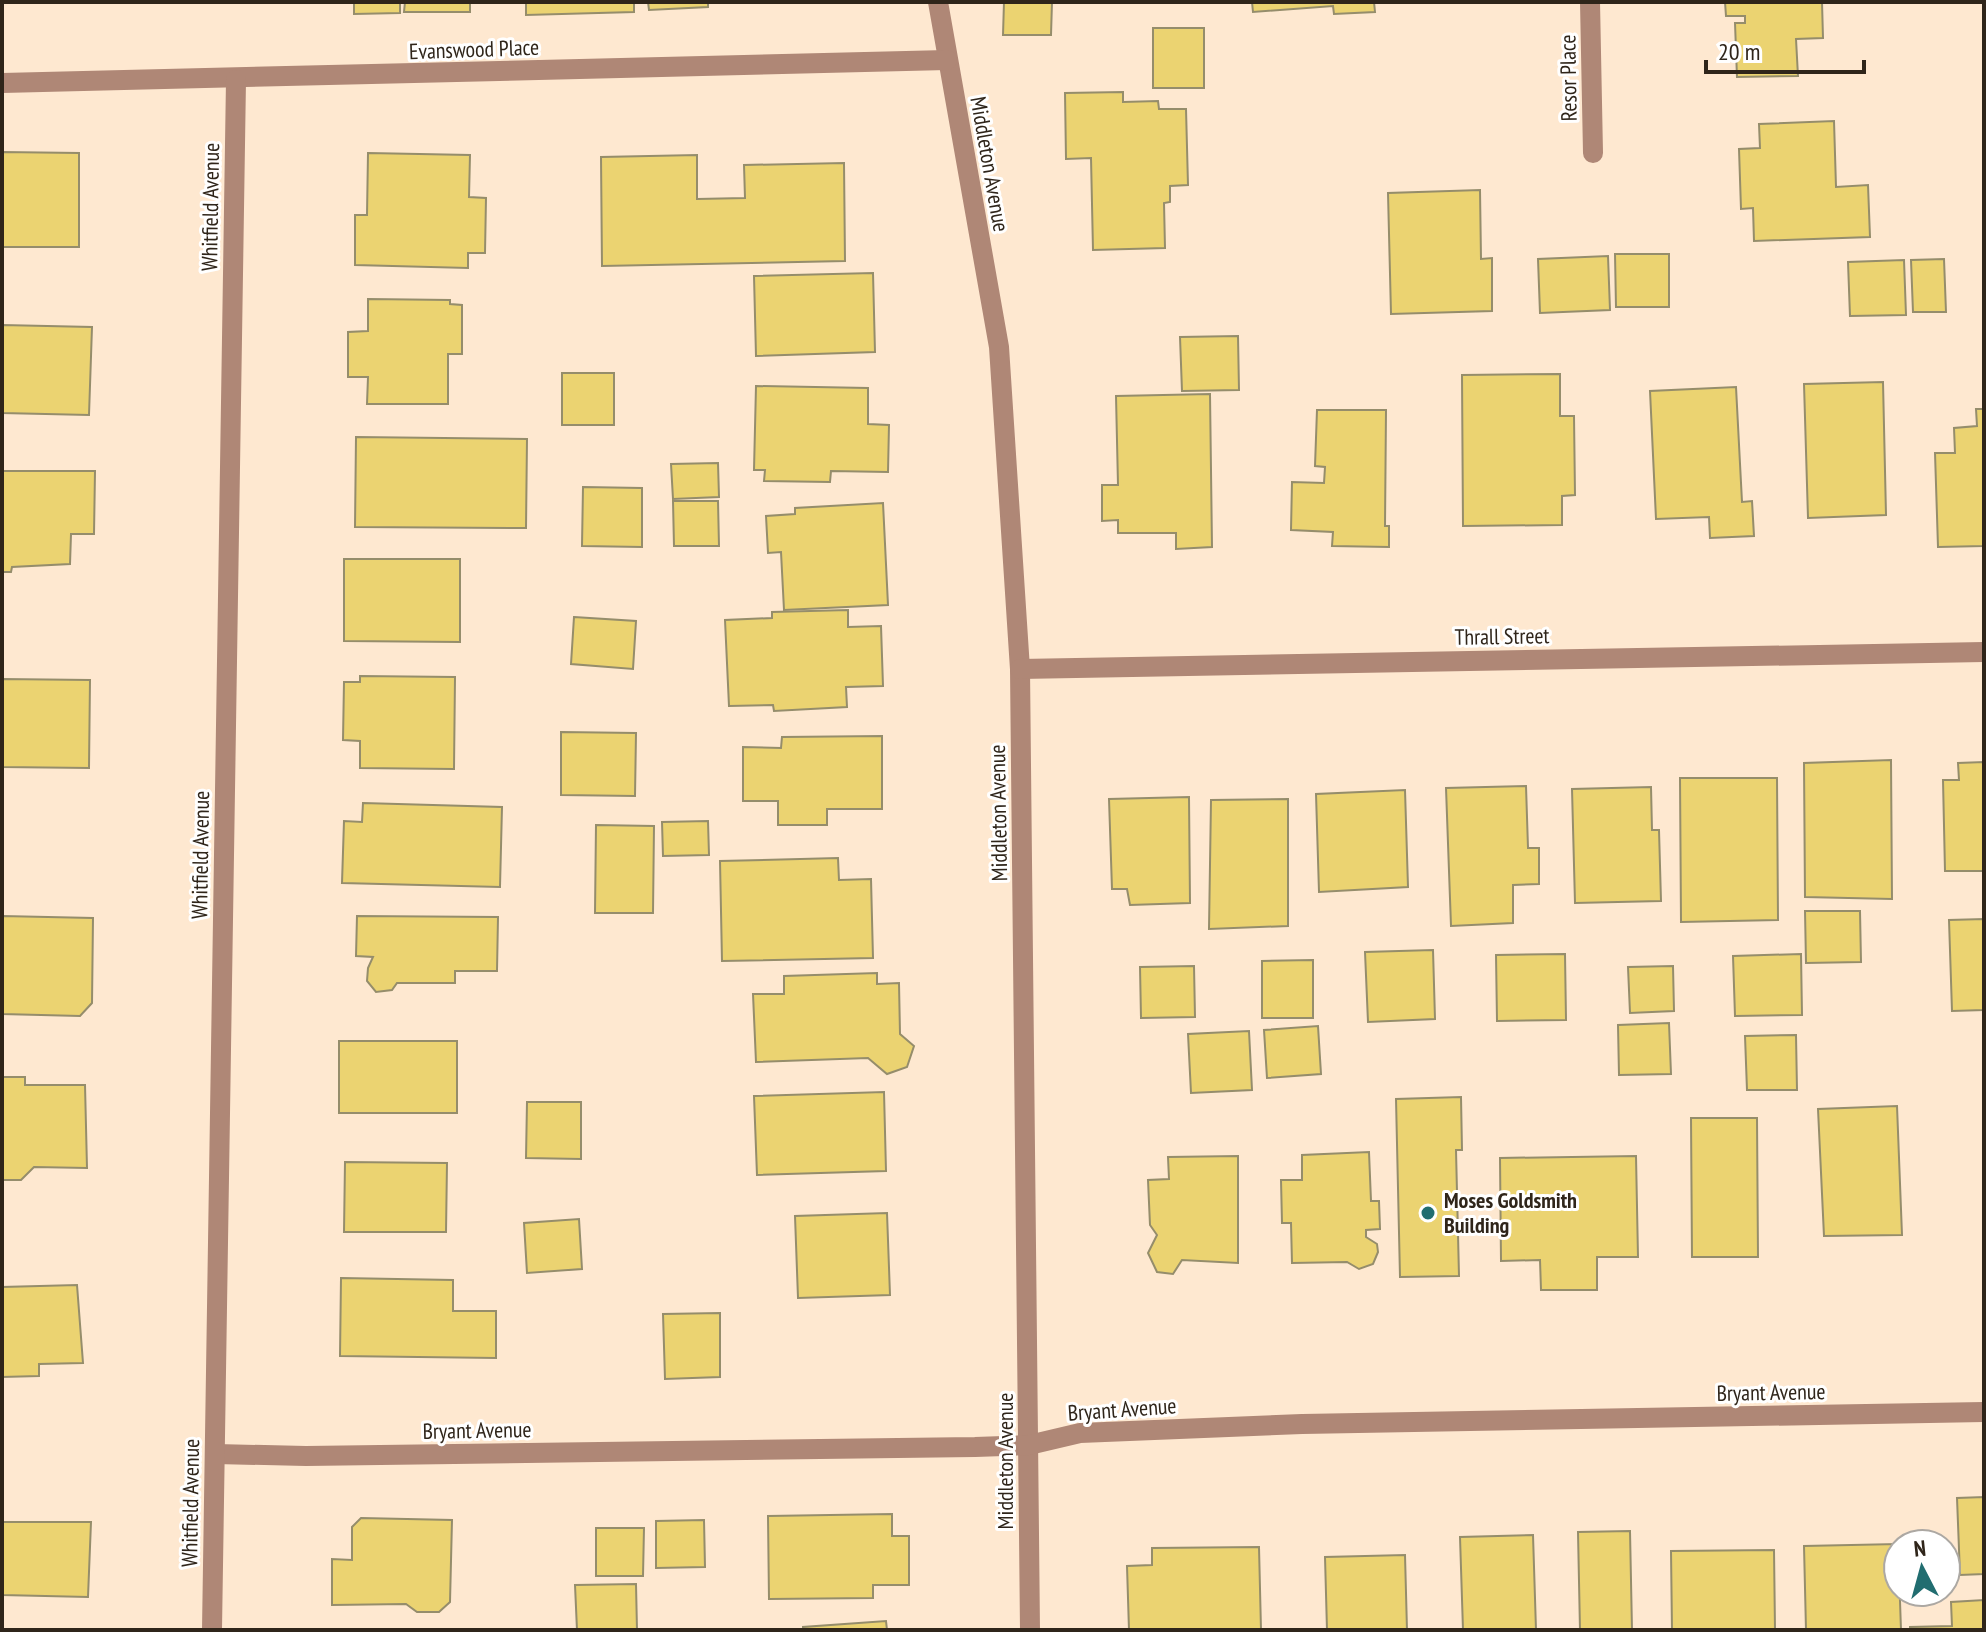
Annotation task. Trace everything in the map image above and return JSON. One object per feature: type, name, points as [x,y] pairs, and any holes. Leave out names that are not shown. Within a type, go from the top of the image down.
[{"type":"street","name":"Middleton Avenue","points":[[938,2],[999,347],[1020,669],[1030,1630]]},
{"type":"street","name":"Resor Place","points":[[1590,2],[1593,153]]},
{"type":"street","name":"Evanswood Place","points":[[2,83],[236,80],[947,60]]},
{"type":"street","name":"Whitfield Avenue","points":[[212,1630],[236,80]]},
{"type":"street","name":"Thrall Street","points":[[1020,669],[1984,652]]},
{"type":"street","name":"Bryant Avenue","points":[[216,1454],[306,1456],[1029,1445],[1080,1433],[1302,1424],[1984,1412]]},
{"type":"building","points":[[354,2],[400,2],[400,13],[354,14]]},
{"type":"building","points":[[405,2],[470,2],[470,12],[404,12]]},
{"type":"building","points":[[526,2],[634,2],[634,12],[526,15]]},
{"type":"building","points":[[648,2],[708,2],[708,7],[649,10]]},
{"type":"building","points":[[1004,2],[1052,2],[1051,35],[1003,35]]},
{"type":"building","points":[[1252,2],[1374,2],[1375,12],[1334,14],[1333,6],[1253,12]]},
{"type":"building","points":[[1725,2],[1822,2],[1823,38],[1796,39],[1798,76],[1737,77],[1735,23],[1745,23],[1745,16],[1726,16]]},
{"type":"building","points":[[1153,28],[1204,28],[1204,88],[1153,88]]},
{"type":"building","points":[[1123,92],[1123,102],[1158,101],[1159,109],[1186,109],[1188,185],[1170,186],[1170,202],[1164,203],[1165,248],[1093,250],[1091,158],[1066,159],[1065,93]]},
{"type":"building","points":[[1834,121],[1836,187],[1868,185],[1870,237],[1754,241],[1753,208],[1741,209],[1739,149],[1760,148],[1759,124]]},
{"type":"building","points":[[2,152],[79,153],[79,247],[2,247]]},
{"type":"building","points":[[368,153],[470,155],[469,197],[486,198],[485,253],[468,253],[468,268],[355,265],[355,215],[367,215]]},
{"type":"building","points":[[697,155],[697,199],[745,198],[744,165],[844,163],[845,261],[602,266],[601,157]]},
{"type":"building","points":[[1480,190],[1481,259],[1492,258],[1492,311],[1391,314],[1388,193]]},
{"type":"building","points":[[1615,254],[1669,254],[1669,307],[1616,307]]},
{"type":"building","points":[[1608,256],[1610,310],[1540,313],[1538,259]]},
{"type":"building","points":[[1944,259],[1946,312],[1913,312],[1911,260]]},
{"type":"building","points":[[1904,260],[1906,315],[1850,316],[1848,262]]},
{"type":"building","points":[[873,273],[875,352],[756,356],[754,276]]},
{"type":"building","points":[[368,299],[450,300],[450,304],[462,305],[462,354],[448,354],[448,404],[367,404],[368,377],[348,377],[348,332],[368,331]]},
{"type":"building","points":[[2,325],[92,327],[89,415],[2,413]]},
{"type":"building","points":[[1238,336],[1239,390],[1182,391],[1180,337]]},
{"type":"building","points":[[562,373],[614,373],[614,425],[562,425]]},
{"type":"building","points":[[1560,374],[1560,416],[1574,416],[1575,495],[1562,496],[1562,525],[1463,526],[1462,375]]},
{"type":"building","points":[[1883,382],[1886,515],[1808,518],[1804,384]]},
{"type":"building","points":[[756,386],[868,388],[868,424],[889,425],[888,472],[831,471],[830,482],[764,481],[765,470],[754,470]]},
{"type":"building","points":[[1736,387],[1742,502],[1752,501],[1754,536],[1710,538],[1709,517],[1656,519],[1650,391]]},
{"type":"building","points":[[1210,394],[1212,547],[1176,549],[1176,533],[1118,533],[1118,520],[1102,521],[1102,485],[1118,485],[1116,396]]},
{"type":"building","points":[[1976,409],[1984,409],[1984,546],[1938,547],[1935,453],[1955,453],[1954,428],[1977,426]]},
{"type":"building","points":[[1317,410],[1386,410],[1385,526],[1389,526],[1389,547],[1332,546],[1333,532],[1291,530],[1292,482],[1324,483],[1325,467],[1315,466]]},
{"type":"building","points":[[356,437],[527,439],[526,528],[355,527]]},
{"type":"building","points":[[718,463],[719,497],[673,499],[671,464]]},
{"type":"building","points":[[2,471],[95,471],[94,534],[71,534],[70,564],[12,567],[11,572],[2,572]]},
{"type":"building","points":[[583,487],[642,488],[642,547],[582,546]]},
{"type":"building","points":[[673,501],[718,501],[719,546],[674,546]]},
{"type":"building","points":[[883,503],[888,605],[784,610],[781,552],[768,553],[766,516],[795,514],[795,508]]},
{"type":"building","points":[[344,559],[460,559],[460,642],[344,641]]},
{"type":"building","points":[[848,610],[848,627],[881,626],[883,686],[846,687],[847,707],[774,711],[773,705],[729,706],[725,620],[772,618],[772,612]]},
{"type":"building","points":[[574,617],[636,621],[633,669],[571,664]]},
{"type":"building","points":[[360,676],[455,677],[454,769],[360,768],[360,741],[343,740],[344,682],[360,682]]},
{"type":"building","points":[[2,679],[90,680],[89,768],[2,767]]},
{"type":"building","points":[[561,732],[636,733],[635,796],[561,795]]},
{"type":"building","points":[[882,736],[882,809],[827,809],[827,825],[778,825],[778,801],[743,801],[743,747],[781,748],[782,737]]},
{"type":"building","points":[[1891,760],[1892,899],[1805,897],[1804,763]]},
{"type":"building","points":[[1984,762],[1984,871],[1945,871],[1943,780],[1959,780],[1958,763]]},
{"type":"building","points":[[1680,778],[1777,778],[1778,920],[1681,922]]},
{"type":"building","points":[[1526,786],[1528,848],[1539,848],[1539,884],[1513,885],[1513,923],[1451,926],[1446,788]]},
{"type":"building","points":[[1651,787],[1652,830],[1659,830],[1661,901],[1575,903],[1572,789]]},
{"type":"building","points":[[1405,790],[1408,887],[1319,892],[1316,794]]},
{"type":"building","points":[[1189,797],[1190,903],[1130,905],[1127,889],[1112,889],[1109,799]]},
{"type":"building","points":[[1288,799],[1288,926],[1209,929],[1211,800]]},
{"type":"building","points":[[363,803],[502,807],[500,887],[342,883],[344,821],[362,822]]},
{"type":"building","points":[[708,821],[709,855],[663,856],[662,822]]},
{"type":"building","points":[[596,825],[654,826],[653,913],[595,913]]},
{"type":"building","points":[[838,858],[839,880],[871,879],[873,958],[722,961],[720,861]]},
{"type":"building","points":[[1805,911],[1860,911],[1861,962],[1806,963]]},
{"type":"building","points":[[2,916],[93,918],[92,1003],[80,1016],[2,1014]]},
{"type":"building","points":[[357,916],[498,917],[497,971],[455,971],[455,983],[397,983],[392,990],[376,992],[367,981],[373,957],[356,956]]},
{"type":"building","points":[[1984,919],[1984,1010],[1952,1011],[1949,920]]},
{"type":"building","points":[[1433,950],[1435,1019],[1368,1022],[1365,952]]},
{"type":"building","points":[[1565,954],[1566,1020],[1497,1021],[1496,955]]},
{"type":"building","points":[[1801,954],[1802,1015],[1735,1016],[1733,956]]},
{"type":"building","points":[[1313,960],[1313,1018],[1262,1018],[1262,961]]},
{"type":"building","points":[[1194,966],[1195,1017],[1141,1018],[1140,967]]},
{"type":"building","points":[[1673,966],[1674,1011],[1630,1013],[1628,967]]},
{"type":"building","points":[[877,973],[877,984],[899,983],[900,1034],[914,1046],[907,1067],[887,1074],[868,1058],[756,1062],[753,994],[784,994],[784,976]]},
{"type":"building","points":[[1669,1023],[1671,1074],[1619,1075],[1618,1025]]},
{"type":"building","points":[[1318,1026],[1321,1074],[1267,1078],[1264,1030]]},
{"type":"building","points":[[1249,1031],[1252,1090],[1191,1093],[1188,1034]]},
{"type":"building","points":[[1796,1035],[1797,1090],[1747,1090],[1745,1036]]},
{"type":"building","points":[[339,1041],[457,1041],[457,1113],[339,1113]]},
{"type":"building","points":[[2,1077],[25,1077],[25,1085],[85,1085],[87,1168],[34,1167],[21,1180],[2,1180]]},
{"type":"building","points":[[884,1092],[886,1171],[757,1175],[754,1096]]},
{"type":"building","name":"Moses Goldsmith Building","points":[[1461,1097],[1462,1150],[1456,1150],[1459,1276],[1400,1277],[1396,1099]]},
{"type":"building","points":[[527,1102],[581,1102],[581,1159],[526,1158]]},
{"type":"building","points":[[1897,1106],[1902,1235],[1824,1236],[1818,1109]]},
{"type":"building","points":[[1691,1118],[1757,1118],[1758,1257],[1692,1257]]},
{"type":"building","points":[[1369,1152],[1371,1201],[1379,1201],[1380,1229],[1366,1230],[1366,1237],[1377,1244],[1378,1252],[1373,1264],[1359,1269],[1347,1262],[1292,1263],[1291,1223],[1282,1223],[1281,1180],[1302,1180],[1302,1155]]},
{"type":"building","points":[[1238,1156],[1238,1263],[1182,1260],[1173,1274],[1157,1272],[1148,1253],[1157,1235],[1150,1225],[1148,1180],[1169,1179],[1168,1157]]},
{"type":"building","points":[[1636,1156],[1638,1257],[1597,1257],[1597,1290],[1541,1290],[1540,1260],[1501,1261],[1500,1158]]},
{"type":"building","points":[[345,1162],[447,1163],[446,1232],[344,1232]]},
{"type":"building","points":[[887,1213],[890,1295],[798,1298],[795,1216]]},
{"type":"building","points":[[579,1219],[582,1269],[527,1273],[524,1223]]},
{"type":"building","points":[[341,1278],[453,1280],[453,1311],[496,1311],[496,1358],[340,1356]]},
{"type":"building","points":[[77,1285],[83,1363],[39,1364],[39,1376],[2,1377],[2,1287]]},
{"type":"building","points":[[720,1313],[720,1377],[665,1379],[663,1314]]},
{"type":"building","points":[[1984,1497],[1984,1574],[1962,1575],[1962,1528],[1958,1528],[1957,1498]]},
{"type":"building","points":[[892,1514],[892,1536],[909,1536],[909,1585],[873,1585],[873,1598],[769,1599],[768,1516]]},
{"type":"building","points":[[361,1518],[452,1520],[450,1602],[439,1612],[417,1612],[406,1604],[332,1605],[332,1559],[352,1560],[352,1527]]},
{"type":"building","points":[[704,1520],[705,1567],[656,1568],[656,1521]]},
{"type":"building","points":[[2,1522],[91,1522],[88,1597],[2,1595]]},
{"type":"building","points":[[596,1528],[644,1528],[643,1576],[596,1576]]},
{"type":"building","points":[[1630,1531],[1632,1630],[1580,1630],[1578,1532]]},
{"type":"building","points":[[1533,1535],[1536,1630],[1463,1630],[1460,1537]]},
{"type":"building","points":[[1882,1544],[1882,1608],[1900,1608],[1901,1630],[1806,1630],[1804,1546]]},
{"type":"building","points":[[1259,1547],[1261,1630],[1129,1630],[1127,1566],[1152,1565],[1152,1548]]},
{"type":"building","points":[[1774,1550],[1775,1630],[1672,1630],[1671,1551]]},
{"type":"building","points":[[1405,1555],[1407,1630],[1327,1630],[1325,1557]]},
{"type":"building","points":[[636,1584],[637,1630],[577,1630],[575,1585]]},
{"type":"building","points":[[1984,1600],[1984,1630],[1910,1630],[1910,1627],[1952,1626],[1951,1608],[1962,1608],[1962,1601]]},
{"type":"building","points":[[886,1621],[887,1630],[803,1630],[803,1627]]},
{"type":"place","name":"Moses Goldsmith Building","points":[[1428,1213]]}]
